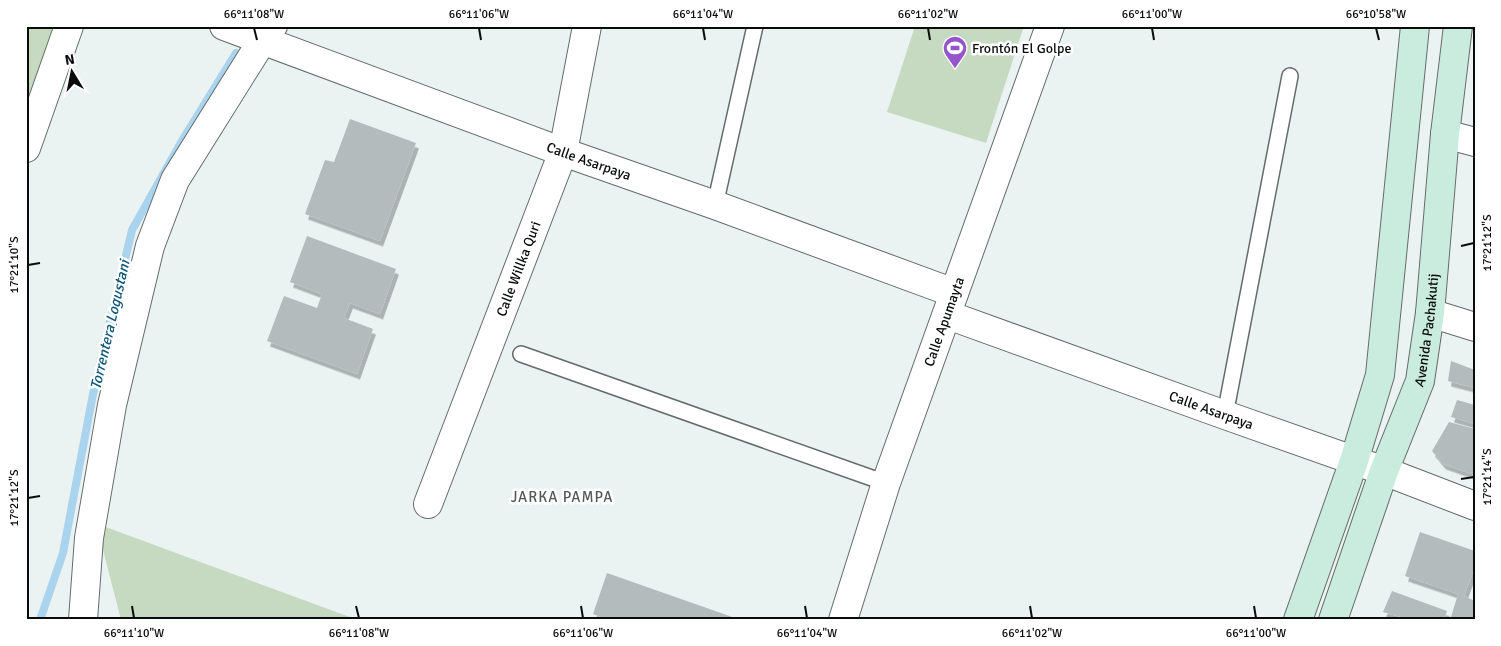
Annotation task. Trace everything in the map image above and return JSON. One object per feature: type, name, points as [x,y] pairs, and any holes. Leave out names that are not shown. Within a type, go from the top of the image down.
[{"type":"main road","points":[[1298,620],[1354,461],[1380,375],[1415,26]]},
{"type":"main road","name":"Avenida Pachakutij","points":[[1333,620],[1384,471],[1420,381],[1430,313],[1445,134],[1458,26]]},
{"type":"street","points":[[26,148],[69,26]]},
{"type":"street","name":"Calle Asarpaya","points":[[224,26],[268,34],[562,152],[715,204],[951,304],[1225,416],[1384,471],[1475,506]]},
{"type":"street","name":"Calle Willka Quri","points":[[428,504],[562,152],[587,26]]},
{"type":"street","name":"Calle Apumayta","points":[[843,620],[886,483],[1050,26]]},
{"type":"street","points":[[83,620],[89,538],[112,405],[150,246],[174,180],[268,34]]},
{"type":"street","points":[[1445,134],[1475,142]]},
{"type":"street","points":[[1430,313],[1475,326]]},
{"type":"lane","points":[[715,204],[755,26]]},
{"type":"lane","points":[[1225,416],[1290,76]]},
{"type":"lane","points":[[521,354],[886,483]]},
{"type":"green space","points":[[26,26],[55,26],[26,107]]},
{"type":"green space","name":"Frontón El Golpe","points":[[915,26],[1024,26],[986,143],[887,112]]},
{"type":"green space","points":[[103,526],[358,620],[121,620],[101,542]]},
{"type":"building","points":[[350,119],[416,143],[380,241],[305,214],[325,160],[334,162]]},
{"type":"building","points":[[307,236],[396,269],[380,314],[350,303],[344,318],[373,329],[357,374],[267,341],[284,296],[317,308],[322,294],[290,282]]},
{"type":"building","points":[[1451,361],[1475,370],[1475,388],[1448,381]]},
{"type":"building","points":[[1457,400],[1475,405],[1475,424],[1451,417]]},
{"type":"building","points":[[1449,422],[1475,429],[1475,475],[1443,464],[1432,451]]},
{"type":"building","points":[[1420,532],[1475,551],[1475,566],[1464,596],[1475,601],[1475,620],[1459,620],[1451,617],[1458,594],[1405,576]]},
{"type":"building","points":[[607,573],[738,620],[609,620],[593,614]]},
{"type":"building","points":[[1392,591],[1447,611],[1444,620],[1400,620],[1401,617],[1383,612]]},
{"type":"waterway","name":"Torrentera Logustani","points":[[40,620],[63,553],[93,394],[132,230],[183,139],[236,53]]},
{"type":"place","name":"Frontón El Golpe","points":[[955,69]]},
{"type":"district","name":"JARKA PAMPA","points":[[562,497]]}]
